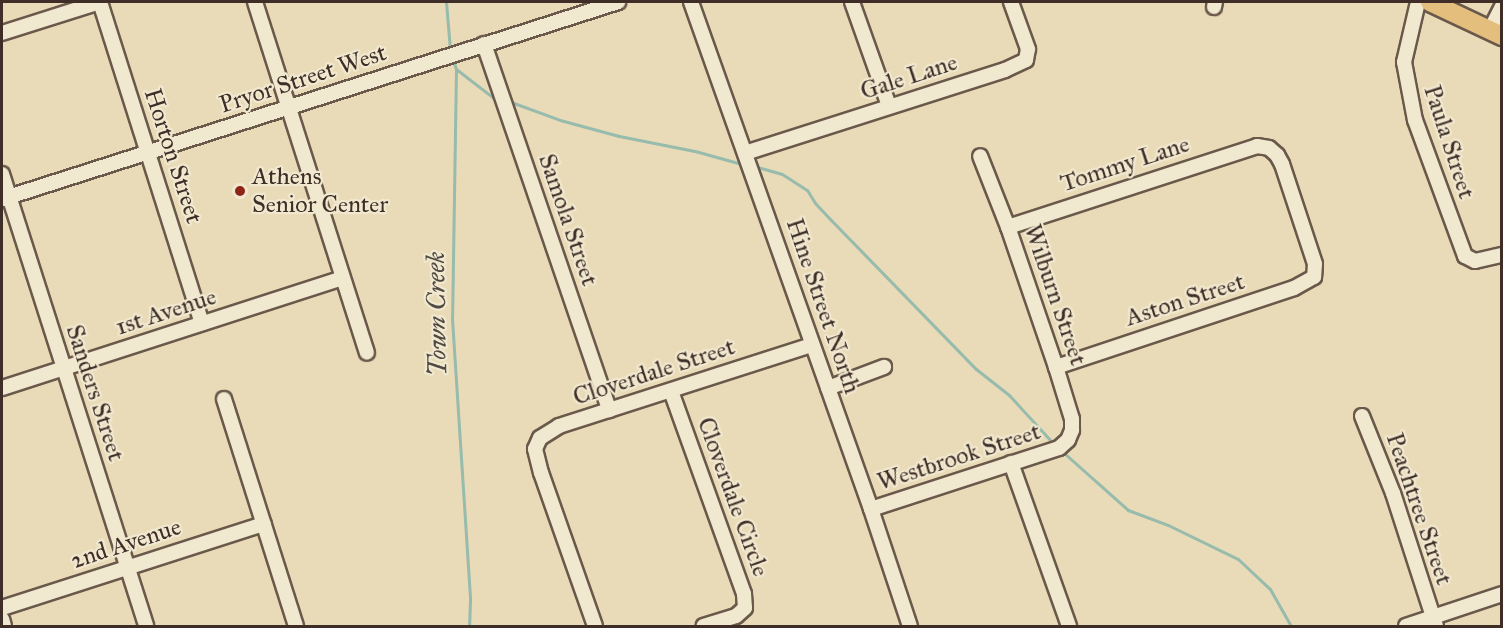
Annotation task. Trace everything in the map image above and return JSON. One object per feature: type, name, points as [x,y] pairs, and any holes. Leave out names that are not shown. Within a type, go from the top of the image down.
[{"type":"main road","points":[[1430,2],[1496,33]]},
{"type":"street","points":[[2,33],[100,2]]},
{"type":"street","name":"Horton Street","points":[[100,2],[202,323]]},
{"type":"street","points":[[255,2],[367,353]]},
{"type":"street","name":"Pryor Street West","points":[[5,198],[618,2]]},
{"type":"street","name":"Hine Street North","points":[[691,2],[871,509],[910,627]]},
{"type":"street","name":"Gale Lane","points":[[746,153],[1005,70],[1026,60],[1028,50],[1011,2]]},
{"type":"street","name":"Paula Street","points":[[1418,2],[1404,62],[1415,120],[1465,256],[1475,261],[1502,255]]},
{"type":"street","points":[[857,3],[889,106]]},
{"type":"street","points":[[1496,33],[1502,6]]},
{"type":"street","name":"Samola Street","points":[[484,44],[609,410]]},
{"type":"street","name":"Tommy Lane","points":[[1008,227],[1257,146],[1269,148],[1277,155],[1315,264]]},
{"type":"street","name":"Wilburn Street","points":[[980,156],[1008,227],[1072,419],[1068,440],[1060,447]]},
{"type":"street","name":"Sanders Street","points":[[2,174],[5,198],[63,368],[146,627]]},
{"type":"street","name":"Aston Street","points":[[1056,367],[1294,288],[1314,277],[1315,264]]},
{"type":"street","name":"1st Avenue","points":[[2,388],[343,278]]},
{"type":"street","name":"Cloverdale Street","points":[[595,627],[535,449],[540,438],[559,426],[812,345]]},
{"type":"street","points":[[828,388],[884,367]]},
{"type":"street","name":"Cloverdale Circle","points":[[671,391],[744,594],[745,608],[736,616],[703,627]]},
{"type":"street","points":[[224,399],[296,627]]},
{"type":"street","name":"Peachtree Street","points":[[1362,416],[1393,493],[1434,622]]},
{"type":"street","name":"Westbrook Street","points":[[871,509],[1060,447]]},
{"type":"street","points":[[1011,463],[1069,627]]},
{"type":"street","name":"2nd Avenue","points":[[2,608],[264,524]]},
{"type":"street","points":[[1406,627],[1434,622],[1502,594]]},
{"type":"street","points":[[2,619],[4,627]]},
{"type":"waterway","name":"Town Creek","points":[[446,2],[450,50]]},
{"type":"waterway","name":"Town Creek","points":[[453,60],[456,69],[452,319],[470,600],[469,626]]},
{"type":"waterway","points":[[456,69],[495,99]]},
{"type":"waterway","points":[[511,102],[560,120],[619,136],[695,151],[745,165]]},
{"type":"waterway","points":[[754,166],[782,174],[807,190],[815,203],[831,220],[976,369],[1009,395],[1051,441]]},
{"type":"waterway","points":[[1064,453],[1128,510],[1168,525],[1238,559],[1270,589],[1291,626]]},
{"type":"waterway","points":[[1438,623],[1489,605]]},
{"type":"place","name":"Athens Senior Center","points":[[240,191]]}]
